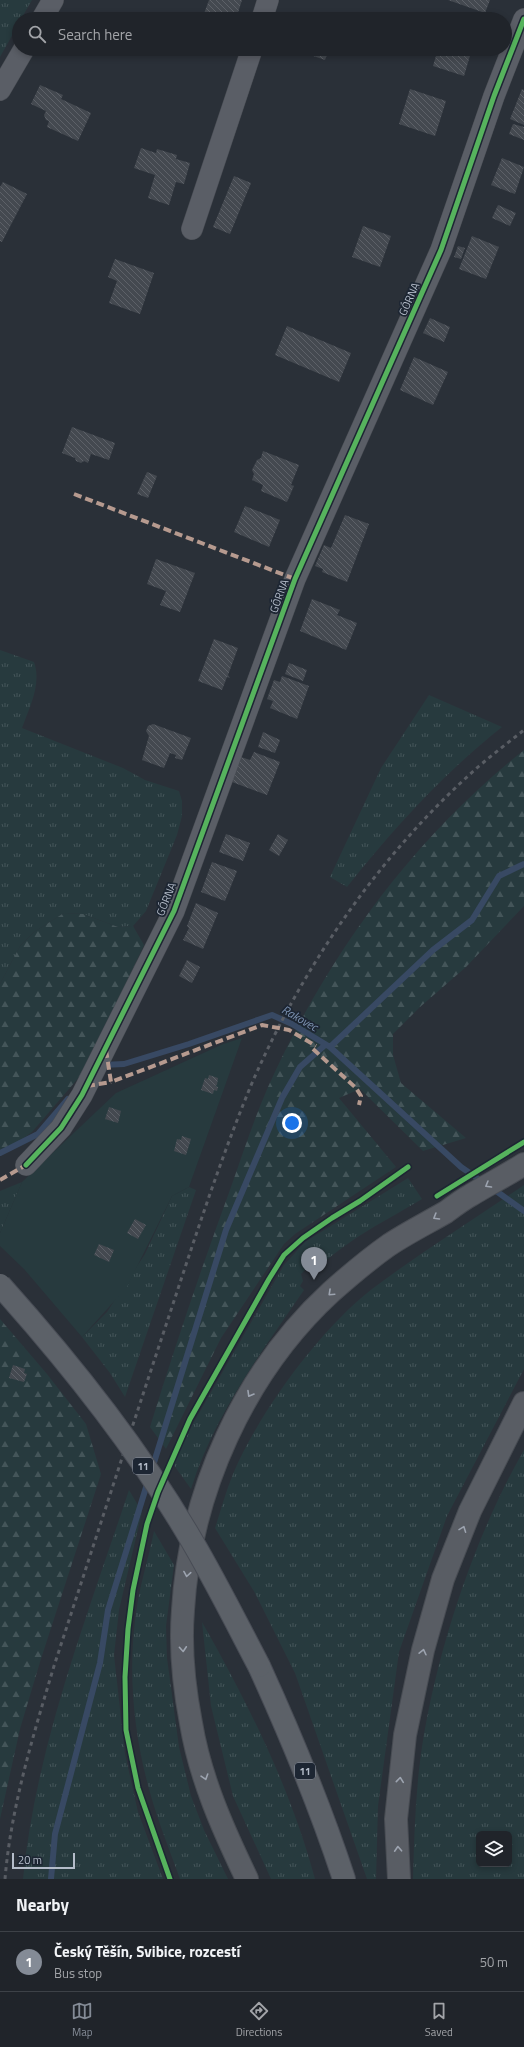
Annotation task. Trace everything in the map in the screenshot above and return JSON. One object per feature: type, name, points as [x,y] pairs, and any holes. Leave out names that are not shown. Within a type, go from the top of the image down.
[{"type":"main road","points":[[247,1879],[229,1840],[200,1762],[191,1723],[186,1686],[183,1644],[184,1597],[192,1545],[210,1482],[240,1411],[271,1361],[299,1326],[332,1292],[389,1246],[468,1196],[516,1169]]},
{"type":"main road","name":"11","points":[[0,1285],[34,1322],[76,1376],[157,1486],[191,1540],[259,1666],[310,1783],[326,1824],[344,1879]]},
{"type":"main road","points":[[399,1879],[396,1819],[405,1735],[423,1650],[444,1579],[470,1511],[524,1403]]},
{"type":"street","points":[[46,12],[53,0]]},
{"type":"street","points":[[264,12],[268,0]]},
{"type":"street","name":"GÓRNA","points":[[512,49],[524,18]]},
{"type":"street","points":[[0,90],[20,56]]},
{"type":"street","points":[[192,229],[250,56]]},
{"type":"street","name":"GÓRNA","points":[[26,1165],[61,1128],[82,1095],[174,911],[296,579],[441,250],[494,96],[509,56]]},
{"type":"green space","points":[[0,0],[32,0],[25,12],[12,12],[12,36],[0,57]]},
{"type":"green space","points":[[0,650],[34,662],[36,670],[36,687],[22,728],[123,768],[145,780],[179,791],[182,801],[182,816],[177,835],[146,911],[133,926],[118,927],[83,914],[64,913],[34,932],[20,946],[0,984]]},
{"type":"green space","points":[[429,695],[502,727],[480,745],[420,802],[347,887],[330,877],[381,768]]},
{"type":"green space","points":[[524,750],[524,906],[466,967],[420,1007],[393,1034],[393,1055],[401,1083],[466,1138],[423,1151],[360,1089],[339,1098],[396,1167],[295,1234],[284,1244],[221,1338],[166,1449],[150,1427],[189,1306],[258,1111],[291,1039],[345,946],[409,861],[445,822],[483,785]]},
{"type":"green space","points":[[64,913],[83,914],[118,927],[133,926],[144,945],[87,1068],[32,1132],[0,1156],[0,984],[20,946],[34,932]]},
{"type":"green space","points":[[242,1038],[189,1187],[172,1196],[127,1287],[82,1337],[24,1269],[0,1246],[0,1233],[22,1182],[116,1093],[223,1044]]},
{"type":"green space","points":[[408,1178],[422,1199],[355,1239],[330,1257],[318,1268],[312,1263],[301,1274],[303,1281],[300,1286],[304,1290],[240,1385],[212,1436],[191,1489],[173,1464],[194,1422],[284,1265],[305,1242]]},
{"type":"green space","points":[[22,1182],[0,1233],[0,1191]]},
{"type":"green space","points":[[524,1185],[524,1369],[447,1516],[399,1652],[378,1806],[376,1879],[367,1879],[295,1673],[255,1593],[215,1528],[233,1474],[258,1425],[292,1374],[332,1326],[352,1306],[391,1275]]},
{"type":"green space","points":[[189,1187],[196,1190],[125,1397],[110,1373],[82,1337],[107,1312],[145,1254],[172,1196]]},
{"type":"green space","points":[[0,1319],[47,1374],[86,1424],[101,1474],[40,1662],[20,1729],[0,1819]]},
{"type":"green space","points":[[524,1450],[524,1879],[413,1879],[419,1770],[433,1689],[456,1605],[487,1523]]},
{"type":"green space","points":[[129,1490],[142,1512],[119,1610],[114,1655],[125,1754],[138,1812],[163,1879],[23,1879],[39,1780],[51,1731],[80,1634]]},
{"type":"green space","points":[[154,1531],[174,1565],[166,1626],[167,1658],[179,1747],[191,1796],[204,1830],[228,1879],[180,1879],[151,1796],[145,1773],[136,1725],[132,1677],[132,1654],[137,1606]]},
{"type":"green space","points":[[202,1622],[236,1684],[267,1747],[294,1812],[315,1879],[271,1879],[233,1796],[211,1706]]},
{"type":"building","points":[[209,0],[242,0],[238,12],[205,12]]},
{"type":"building","points":[[448,0],[490,0],[485,12]]},
{"type":"building","points":[[313,56],[326,56],[325,60]]},
{"type":"building","points":[[436,56],[470,56],[464,76],[433,66]]},
{"type":"building","points":[[40,85],[63,95],[61,99],[91,113],[78,141],[47,127],[49,121],[46,120],[44,115],[46,111],[31,104]]},
{"type":"building","points":[[410,89],[446,101],[435,136],[399,124]]},
{"type":"building","points":[[522,89],[524,90],[524,125],[510,119]]},
{"type":"building","points":[[513,124],[524,127],[524,140],[509,134]]},
{"type":"building","points":[[141,148],[156,153],[157,149],[177,155],[176,159],[190,163],[184,184],[176,182],[169,205],[148,198],[155,175],[134,168]]},
{"type":"building","points":[[502,158],[524,167],[515,194],[491,185]]},
{"type":"building","points":[[234,176],[251,183],[230,234],[213,227]]},
{"type":"building","points":[[3,182],[27,194],[2,242],[0,241],[0,187]]},
{"type":"building","points":[[498,205],[516,213],[510,226],[492,218]]},
{"type":"building","points":[[363,226],[391,236],[380,267],[352,257]]},
{"type":"building","points":[[472,236],[499,247],[486,279],[459,269]]},
{"type":"building","points":[[458,246],[465,248],[461,259],[454,257]]},
{"type":"building","points":[[115,259],[154,273],[140,314],[109,303],[117,281],[108,277]]},
{"type":"building","points":[[430,318],[450,327],[444,342],[423,333]]},
{"type":"building","points":[[287,326],[351,353],[339,382],[275,355]]},
{"type":"building","points":[[414,357],[448,372],[433,405],[400,390]]},
{"type":"building","points":[[72,427],[115,443],[109,460],[91,454],[88,463],[84,461],[81,463],[76,461],[75,458],[62,453]]},
{"type":"building","points":[[263,451],[299,465],[291,485],[294,486],[287,502],[261,491],[263,485],[252,480],[254,474],[252,470],[257,460],[261,458]]},
{"type":"building","points":[[147,472],[157,476],[148,498],[137,494]]},
{"type":"building","points":[[245,506],[280,520],[269,547],[234,532]]},
{"type":"building","points":[[345,515],[369,524],[347,582],[322,572],[323,569],[315,566],[324,545],[331,548]]},
{"type":"building","points":[[156,559],[195,573],[180,612],[160,605],[166,591],[147,584]]},
{"type":"building","points":[[312,599],[340,610],[337,615],[357,623],[346,650],[300,631]]},
{"type":"building","points":[[214,639],[238,648],[228,675],[230,678],[227,677],[222,690],[198,681]]},
{"type":"building","points":[[289,663],[307,670],[303,681],[285,674]]},
{"type":"building","points":[[282,676],[309,686],[297,719],[270,708],[273,701],[267,699],[274,680],[280,682]]},
{"type":"building","points":[[153,724],[191,738],[182,760],[175,758],[176,755],[170,753],[164,768],[142,760],[149,736],[146,731],[148,726]]},
{"type":"building","points":[[263,732],[280,740],[275,753],[258,747]]},
{"type":"building","points":[[254,752],[280,762],[267,795],[232,782],[241,757],[250,760]]},
{"type":"building","points":[[226,834],[250,843],[243,861],[219,852]]},
{"type":"building","points":[[278,834],[288,840],[279,856],[269,850]]},
{"type":"building","points":[[212,862],[237,871],[225,901],[201,892]]},
{"type":"building","points":[[196,903],[218,913],[203,949],[183,940],[189,928],[187,926]]},
{"type":"building","points":[[187,960],[200,967],[192,983],[179,976]]},
{"type":"building","points":[[209,1075],[218,1078],[217,1085],[215,1086],[218,1087],[217,1091],[214,1090],[213,1094],[201,1090],[205,1078],[208,1079]]},
{"type":"building","points":[[109,1107],[121,1111],[118,1123],[105,1119]]},
{"type":"building","points":[[182,1136],[191,1139],[186,1155],[174,1151],[177,1139],[181,1140]]},
{"type":"building","points":[[135,1219],[146,1225],[138,1239],[127,1233]]},
{"type":"building","points":[[99,1244],[114,1250],[109,1262],[94,1255]]},
{"type":"building","points":[[13,1365],[25,1369],[24,1373],[27,1374],[24,1382],[9,1378]]},
{"type":"waterway","points":[[330,1047],[433,950],[472,920],[499,876],[524,864]]},
{"type":"waterway","name":"Rakovec","points":[[102,1065],[124,1064],[189,1044],[272,1015],[292,1024],[330,1047],[461,1167],[484,1183]]},
{"type":"waterway","points":[[152,1469],[226,1230],[282,1098],[300,1067],[325,1045]]},
{"type":"waterway","name":"Rakovec","points":[[0,1153],[38,1134],[68,1099]]},
{"type":"waterway","name":"Rakovec","points":[[492,1188],[524,1211]]},
{"type":"waterway","points":[[51,1879],[55,1834],[100,1663],[108,1610],[148,1481]]},
{"type":"railway","points":[[5,1879],[12,1825],[18,1798],[31,1745],[54,1666],[196,1234],[228,1143],[252,1083],[273,1039],[321,953],[348,913],[378,873],[409,836],[443,800],[478,767],[524,730]]},
{"type":"marked path","points":[[74,494],[295,579]]},
{"type":"marked path","points":[[106,1050],[111,1082],[262,1025],[289,1030],[316,1046]]},
{"type":"marked path","points":[[313,1049],[356,1088],[361,1096],[359,1105]]},
{"type":"marked path","points":[[87,1086],[111,1082]]},
{"type":"marked path","points":[[0,1180],[26,1165]]},
{"type":"cycle path","points":[[512,50],[524,19]]},
{"type":"cycle path","points":[[26,1165],[61,1128],[82,1095],[174,911],[295,579],[441,250],[494,96],[510,56]]},
{"type":"cycle path","points":[[437,1196],[524,1142]]},
{"type":"cycle path","points":[[170,1879],[138,1788],[126,1730],[125,1677],[128,1629],[133,1590],[147,1524],[158,1492],[190,1419],[284,1255],[303,1238],[360,1201],[408,1167]]},
{"type":"place","name":"Český Těšín, Svibice, rozcestí","points":[[314,1280]]}]
